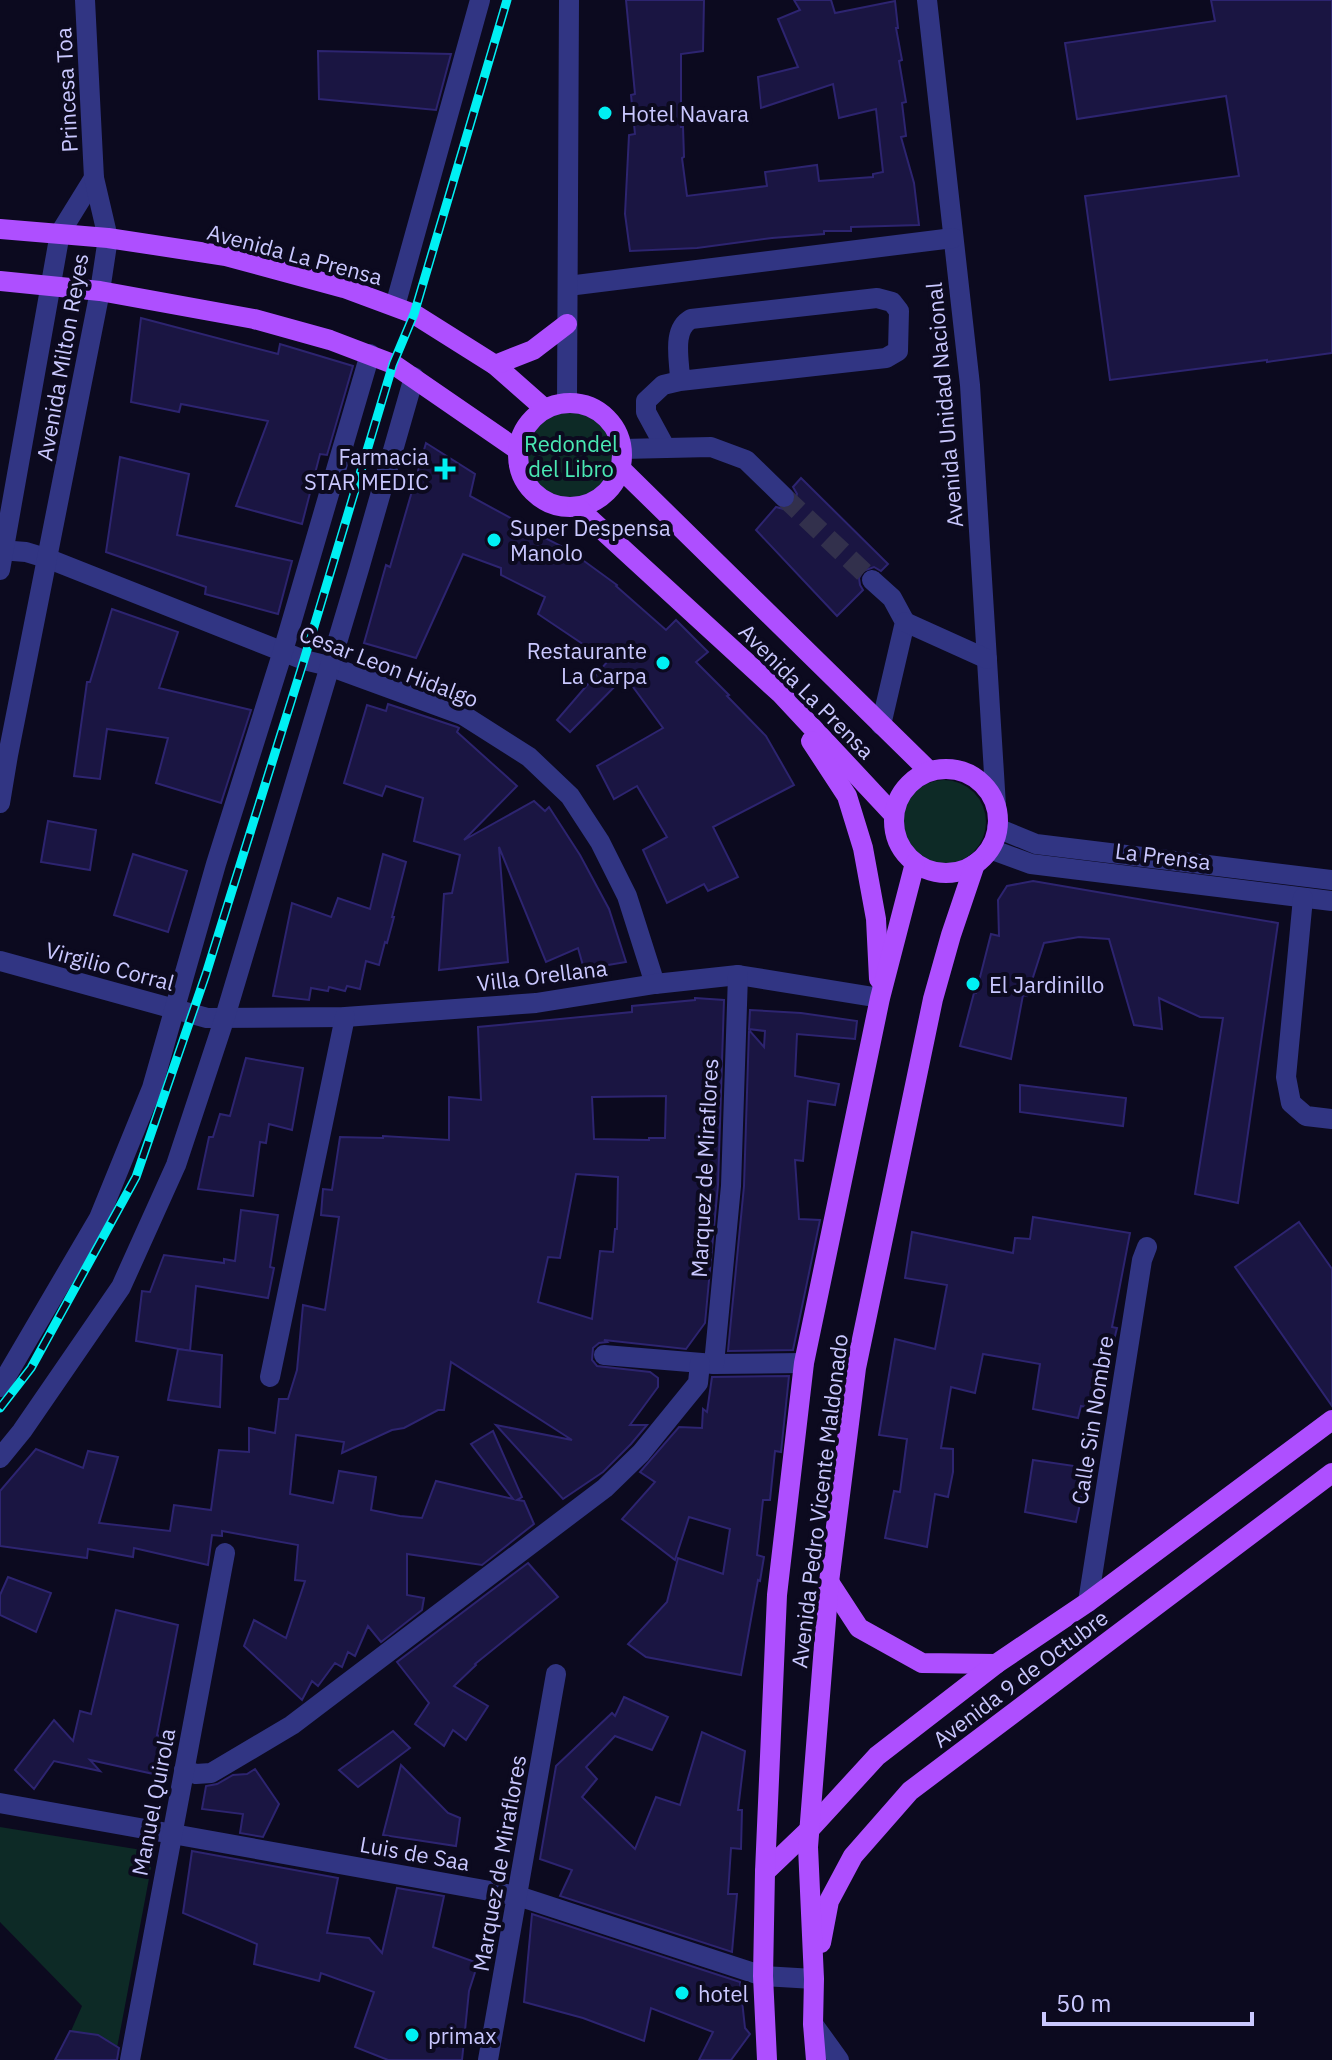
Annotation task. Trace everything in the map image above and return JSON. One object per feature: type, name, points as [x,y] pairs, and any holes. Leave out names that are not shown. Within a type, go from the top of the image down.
[{"type":"main road","name":"Avenida La Prensa","points":[[0,229],[108,238],[226,256],[344,288],[414,314],[495,365],[545,409]]},
{"type":"main road","points":[[0,281],[100,291],[254,319],[330,340],[393,364],[518,450]]},
{"type":"main road","points":[[495,365],[533,350],[567,324]]},
{"type":"main road","points":[[567,402],[587,405],[603,415],[616,430],[621,458],[611,487],[596,500],[577,507],[554,504],[534,492],[521,473],[518,450],[522,433],[532,419],[545,409],[567,402]]},
{"type":"main road","name":"Avenida La Prensa","points":[[621,458],[929,771]]},
{"type":"main road","name":"Avenida La Prensa","points":[[577,507],[781,694],[894,815]]},
{"type":"main road","points":[[781,694],[847,796],[863,848],[876,919],[880,998]]},
{"type":"main road","points":[[975,864],[955,873],[934,872],[915,863],[902,850],[895,833],[894,815],[900,796],[912,781],[929,771],[950,769],[970,774],[986,787],[996,806]]},
{"type":"main road","name":"Avenida Pedro Vicente Maldonado","points":[[816,2060],[808,1847],[829,1582],[856,1368],[933,999],[975,864],[990,849],[997,828],[996,806]]},
{"type":"main road","name":"Avenida Pedro Vicente Maldonado","points":[[763,2055],[765,1872],[777,1595],[804,1363],[880,998],[915,863]]},
{"type":"main road","name":"Avenida 9 de Octubre","points":[[765,1872],[810,1829],[877,1756],[996,1664],[1088,1602],[1332,1420]]},
{"type":"main road","name":"Avenida 9 de Octubre","points":[[814,1979],[829,1901],[853,1856],[910,1791],[1332,1473]]},
{"type":"main road","points":[[829,1582],[859,1628],[922,1663],[996,1664]]},
{"type":"street","name":"Princesa Toa","points":[[85,0],[94,178]]},
{"type":"street","points":[[395,306],[480,0]]},
{"type":"street","points":[[567,402],[569,0]]},
{"type":"street","name":"Avenida Unidad Nacional","points":[[927,0],[970,385],[996,806]]},
{"type":"street","name":"Avenida Milton Reyes","points":[[1,557],[60,233],[94,178]]},
{"type":"street","name":"Avenida Milton Reyes","points":[[0,803],[108,238],[94,178]]},
{"type":"street","points":[[568,286],[953,238]]},
{"type":"street","points":[[665,447],[646,412],[646,401],[663,385],[886,358],[898,351],[899,311],[892,302],[877,298],[691,319],[684,323],[679,333],[680,381]]},
{"type":"street","points":[[0,1387],[99,1218],[152,1088],[216,864],[283,651],[370,354]]},
{"type":"street","points":[[0,1458],[121,1287],[176,1165],[216,1017],[329,666],[414,377]]},
{"type":"street","points":[[621,458],[665,447],[711,447],[746,460],[784,497]]},
{"type":"street","name":"Cesar Leon Hidalgo","points":[[1,557],[26,552],[49,559],[304,660],[329,666],[463,715],[529,757],[570,796],[600,842],[627,896],[655,984]]},
{"type":"street","points":[[872,580],[892,598],[905,622],[987,659]]},
{"type":"street","points":[[881,725],[905,622]]},
{"type":"street","name":"La Prensa","points":[[997,828],[1036,844],[1332,880]]},
{"type":"street","name":"La Prensa","points":[[990,849],[1031,864],[1332,901]]},
{"type":"street","points":[[1303,898],[1286,1077],[1291,1103],[1306,1116],[1332,1119]]},
{"type":"street","name":"Virgilio Corral","points":[[0,961],[216,1017]]},
{"type":"street","name":"Villa Orellana","points":[[216,1017],[345,1017],[536,1003],[655,984],[738,975],[880,998]]},
{"type":"street","name":"Marquez de Miraflores","points":[[184,1770],[196,1774],[211,1773],[292,1725],[605,1488],[641,1453],[698,1383],[707,1363],[731,1186],[738,975]]},
{"type":"street","points":[[270,1377],[345,1017]]},
{"type":"street","name":"Calle Sin Nombre","points":[[1088,1602],[1142,1260],[1147,1247]]},
{"type":"street","points":[[604,1355],[707,1363],[804,1363]]},
{"type":"street","name":"Manuel Quirola","points":[[130,2060],[225,1553]]},
{"type":"street","name":"Marquez de Miraflores","points":[[488,2060],[556,1674]]},
{"type":"street","name":"Luis de Saa","points":[[0,1803],[518,1896],[763,1976],[814,1979]]},
{"type":"street","points":[[813,2024],[839,2060]]},
{"type":"green space","name":"Redondel del Libro","points":[[571,412],[588,416],[602,425],[611,439],[615,456],[611,473],[602,487],[588,496],[571,500],[554,496],[540,487],[531,473],[527,456],[531,439],[540,425],[554,416]]},
{"type":"green space","points":[[936,780],[952,780],[968,787],[979,798],[986,822],[983,838],[974,852],[952,864],[936,864],[920,857],[909,846],[902,830],[902,814],[909,798],[920,787]]},
{"type":"green space","points":[[0,1827],[154,1852],[117,2048],[71,2031],[82,2006],[0,1922]]},
{"type":"building","points":[[626,0],[704,0],[703,51],[681,54],[682,158],[687,196],[767,186],[765,172],[817,165],[819,181],[873,177],[873,174],[883,172],[876,109],[839,118],[833,84],[761,108],[758,77],[798,67],[778,19],[800,10],[794,0],[831,0],[835,13],[895,1],[902,60],[899,61],[906,102],[902,103],[906,136],[901,137],[914,183],[919,225],[851,227],[851,231],[824,231],[824,234],[697,248],[630,251],[625,214],[629,135],[635,134],[631,95],[635,94]]},
{"type":"building","points":[[1211,0],[1332,0],[1332,353],[1110,380],[1085,196],[1239,176],[1226,96],[1077,119],[1065,43],[1215,21]]},
{"type":"building","points":[[318,51],[451,54],[436,110],[319,99]]},
{"type":"building","points":[[141,318],[278,354],[280,344],[353,366],[327,455],[320,454],[302,524],[236,506],[268,421],[181,404],[179,412],[131,402]]},
{"type":"building","points":[[426,443],[475,474],[470,496],[569,550],[617,585],[666,630],[676,620],[708,652],[696,662],[766,736],[794,785],[713,827],[738,877],[708,891],[704,884],[667,903],[643,850],[667,837],[637,786],[614,799],[597,766],[663,728],[625,676],[570,732],[557,720],[608,661],[538,614],[545,597],[501,575],[501,568],[463,554],[416,658],[364,643]]},
{"type":"building","points":[[120,457],[189,474],[177,535],[292,561],[278,614],[205,594],[206,587],[106,552]]},
{"type":"building","points":[[801,478],[888,564],[881,571],[874,567],[863,571],[859,578],[863,590],[837,616],[756,530],[776,507],[787,510],[794,505],[797,494],[793,487]]},
{"type":"building","points":[[112,609],[178,632],[159,688],[251,710],[221,803],[156,783],[168,738],[107,729],[100,779],[74,776],[87,682],[90,682]]},
{"type":"building","points":[[388,704],[459,728],[457,732],[517,786],[464,840],[534,801],[545,811],[549,807],[609,909],[626,962],[584,969],[578,948],[546,962],[499,847],[508,962],[439,970],[444,894],[452,893],[460,855],[414,841],[423,798],[386,786],[382,796],[344,783],[367,705],[386,711]]},
{"type":"building","points":[[48,821],[96,830],[90,870],[41,862]]},
{"type":"building","points":[[133,854],[187,871],[168,932],[114,915]]},
{"type":"building","points":[[383,854],[406,862],[379,965],[366,961],[360,989],[347,986],[345,991],[329,987],[328,991],[311,988],[309,1000],[273,996],[292,903],[331,917],[338,898],[370,909]]},
{"type":"building","points":[[1033,881],[1278,923],[1238,1203],[1195,1194],[1223,1018],[1200,1017],[1159,998],[1162,1029],[1134,1025],[1109,939],[1079,937],[1044,943],[1027,996],[1023,995],[1011,1059],[960,1046],[991,934],[999,936],[998,900],[1007,886]]},
{"type":"building","points":[[724,1000],[718,1185],[705,1323],[686,1349],[604,1340],[607,1342],[593,1348],[592,1360],[597,1366],[650,1372],[658,1378],[658,1387],[630,1425],[647,1425],[603,1472],[563,1499],[496,1425],[572,1440],[451,1362],[444,1410],[342,1453],[344,1442],[296,1435],[290,1494],[333,1503],[339,1471],[376,1477],[371,1510],[422,1518],[436,1481],[513,1499],[471,1444],[493,1431],[522,1497],[517,1500],[524,1501],[534,1524],[482,1565],[407,1554],[407,1595],[424,1598],[422,1610],[381,1642],[368,1626],[355,1656],[348,1652],[342,1667],[335,1663],[318,1686],[312,1681],[302,1700],[244,1646],[254,1620],[286,1638],[305,1581],[295,1580],[298,1545],[222,1531],[222,1536],[212,1535],[208,1565],[134,1548],[133,1557],[88,1549],[87,1558],[0,1546],[0,1491],[36,1449],[83,1468],[88,1451],[118,1457],[99,1523],[170,1531],[174,1505],[211,1510],[219,1450],[249,1452],[249,1428],[275,1433],[279,1399],[288,1399],[297,1370],[303,1305],[325,1310],[339,1217],[321,1215],[323,1189],[332,1190],[340,1137],[449,1140],[449,1097],[481,1100],[478,1027],[632,1012],[632,1006]],"holes":[[[666,1096],[665,1138],[594,1139],[592,1097]],[[576,1174],[618,1177],[617,1229],[613,1252],[600,1251],[592,1319],[538,1302],[548,1257],[560,1258]]]},
{"type":"building","points":[[750,1010],[857,1021],[855,1039],[797,1034],[795,1076],[839,1084],[835,1105],[808,1101],[803,1161],[795,1160],[799,1219],[820,1220],[793,1350],[728,1351],[744,1186],[749,1030],[764,1047],[765,1031],[749,1029]]},
{"type":"building","points":[[246,1058],[303,1068],[292,1130],[269,1124],[266,1143],[260,1142],[253,1196],[198,1189],[209,1137],[213,1137],[220,1114],[230,1116]]},
{"type":"building","points":[[1020,1085],[1126,1098],[1123,1126],[1020,1112]]},
{"type":"building","points":[[241,1210],[278,1215],[268,1298],[196,1286],[190,1351],[136,1341],[142,1291],[150,1292],[164,1255],[224,1263],[224,1259],[235,1261]]},
{"type":"building","points":[[1033,1217],[1130,1233],[1112,1327],[1117,1328],[1094,1409],[1081,1406],[1078,1418],[1033,1409],[1040,1364],[983,1354],[975,1393],[951,1387],[941,1448],[953,1449],[953,1472],[948,1497],[935,1494],[927,1547],[885,1538],[894,1491],[900,1492],[907,1439],[879,1435],[895,1339],[935,1349],[947,1285],[905,1278],[912,1232],[1013,1253],[1015,1238],[1030,1239]]},
{"type":"building","points":[[1299,1222],[1332,1269],[1332,1406],[1235,1267]]},
{"type":"building","points":[[178,1349],[222,1355],[220,1407],[168,1400]]},
{"type":"building","points":[[789,1376],[781,1452],[775,1451],[770,1500],[763,1500],[757,1555],[764,1557],[741,1675],[646,1657],[628,1644],[667,1602],[678,1558],[723,1574],[730,1529],[689,1517],[675,1560],[622,1519],[655,1482],[640,1472],[679,1427],[702,1428],[703,1409],[707,1412],[712,1377]]},
{"type":"building","points":[[1033,1460],[1088,1468],[1076,1522],[1025,1512]]},
{"type":"building","points":[[528,1563],[558,1597],[475,1664],[454,1686],[488,1706],[466,1740],[453,1730],[444,1746],[415,1724],[429,1703],[397,1662]]},
{"type":"building","points":[[8,1577],[51,1593],[36,1632],[0,1615],[0,1595]]},
{"type":"building","points":[[116,1610],[178,1625],[157,1735],[164,1737],[158,1775],[90,1760],[100,1771],[54,1761],[34,1789],[15,1770],[54,1720],[73,1741],[80,1711],[91,1714]]},
{"type":"building","points":[[624,1697],[668,1717],[652,1750],[615,1736],[586,1767],[597,1779],[582,1797],[635,1849],[656,1797],[680,1805],[702,1732],[745,1751],[738,1810],[742,1810],[741,1849],[731,1848],[728,1894],[737,1894],[732,1952],[560,1896],[572,1870],[540,1859],[556,1766],[612,1713],[615,1716]]},
{"type":"building","points":[[393,1731],[410,1748],[358,1787],[339,1770]]},
{"type":"building","points":[[401,1765],[448,1813],[460,1818],[456,1846],[383,1835]]},
{"type":"building","points":[[255,1769],[279,1804],[263,1837],[240,1833],[243,1814],[202,1809],[206,1786]]},
{"type":"building","points":[[192,1851],[338,1878],[327,1933],[369,1938],[382,1953],[397,1888],[444,1896],[433,1947],[478,1963],[469,1991],[462,2060],[388,2060],[355,2047],[374,1992],[321,1973],[319,1981],[254,1964],[257,1944],[183,1913]]},
{"type":"building","points":[[532,1914],[740,1982],[745,2028],[750,2034],[731,2060],[699,2060],[713,2032],[651,2008],[644,2041],[583,2018],[524,2002]]},
{"type":"building","points":[[70,2031],[98,2035],[119,2048],[117,2060],[55,2060]]},
{"type":"tunnel","points":[[784,497],[872,580]]},
{"type":"railway","points":[[0,1408],[31,1368],[136,1177],[206,974],[393,364],[414,314],[507,0]]},
{"type":"place","name":"Hotel Navara","points":[[605,113]]},
{"type":"place","name":"Farmacia STAR MEDIC","points":[[445,469]]},
{"type":"place","name":"Super Despensa Manolo","points":[[494,540]]},
{"type":"place","name":"Restaurante La Carpa","points":[[663,663]]},
{"type":"place","name":"El Jardinillo","points":[[973,984]]},
{"type":"place","name":"hotel","points":[[682,1993]]},
{"type":"place","name":"primax","points":[[412,2035]]}]
